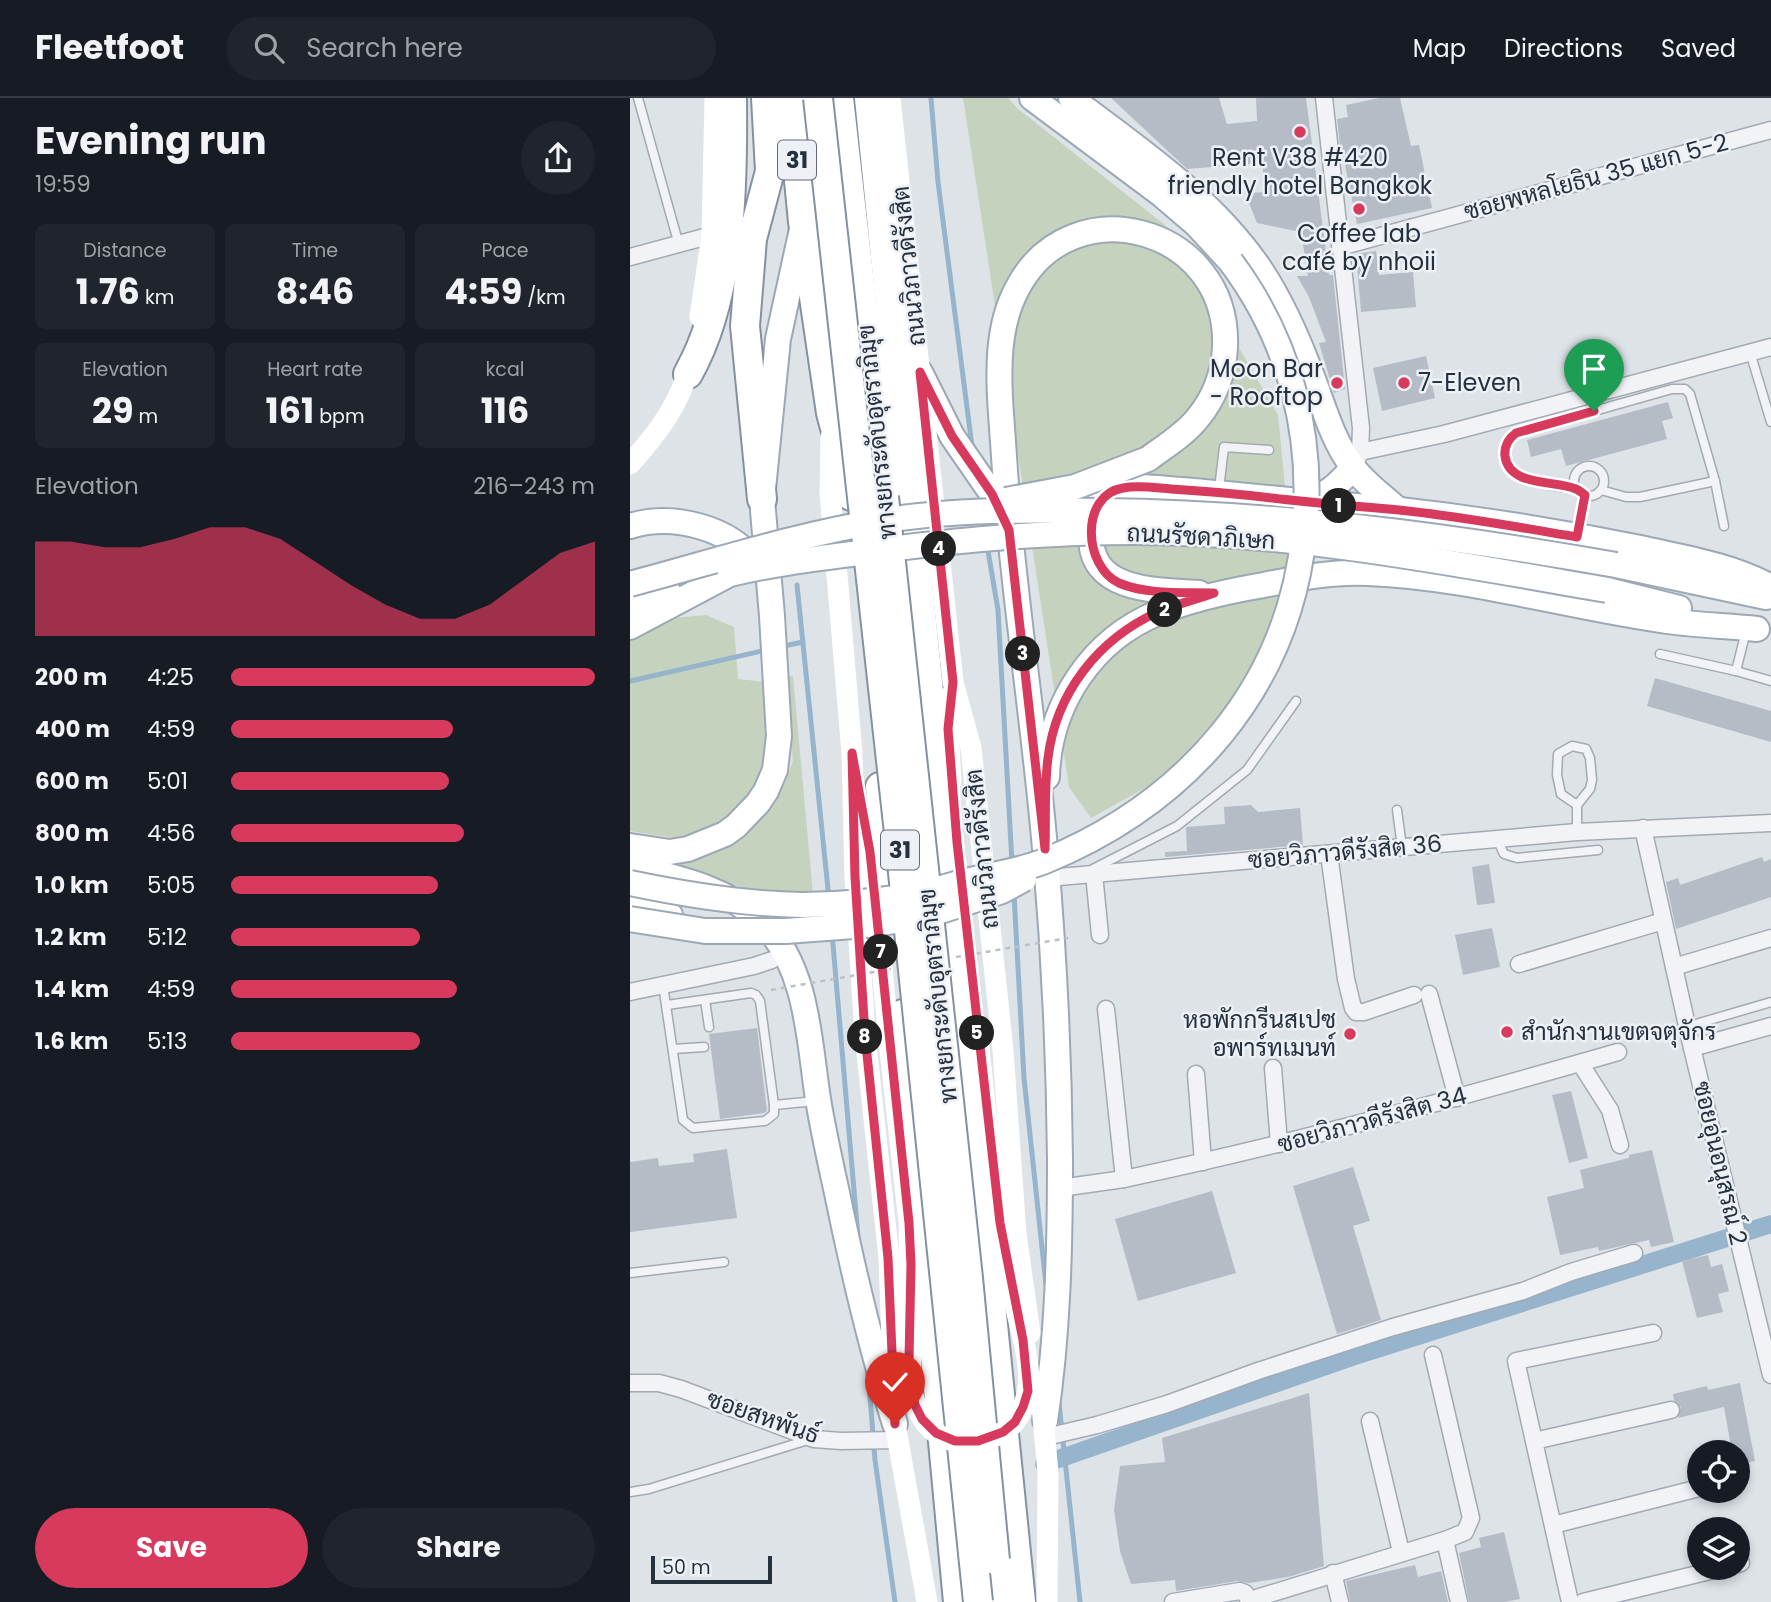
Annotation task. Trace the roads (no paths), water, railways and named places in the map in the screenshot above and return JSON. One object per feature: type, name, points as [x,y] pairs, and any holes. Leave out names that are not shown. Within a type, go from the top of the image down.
[{"type":"highway","points":[[688,374],[705,338],[721,270],[727,228],[732,98]]},
{"type":"highway","points":[[762,499],[745,326],[752,239],[770,171],[766,98]]},
{"type":"highway","name":"31","points":[[791,98],[803,222],[831,413],[849,480],[908,1061],[958,1602]]},
{"type":"highway","name":"ทางยกระดับอุตราภิมุข","points":[[818,98],[908,920],[978,1602]]},
{"type":"highway","name":"ทางยกระดับอุตราภิมุข","points":[[839,98],[920,815],[999,1602]]},
{"type":"highway","name":"ถนนวิภาวดีรังสิต","points":[[869,98],[1021,1602]]},
{"type":"main road","points":[[630,464],[670,415],[688,374],[702,306],[712,235],[715,98]]},
{"type":"main road","name":"ถนนวิภาวดีรังสิต","points":[[890,98],[953,682],[971,747],[1003,1050],[1016,1234],[1045,1429],[1048,1473],[1047,1602]]},
{"type":"main road","points":[[635,911],[705,931],[786,931],[867,925],[922,917],[1002,891],[1046,863],[1118,824],[1173,786],[1205,754],[1251,693],[1284,623],[1302,556],[1306,516],[1306,464],[1297,403],[1287,365],[1249,287],[1231,262],[1196,224],[1032,98]]},
{"type":"main road","points":[[1071,98],[1147,156],[1210,209],[1244,248],[1284,310],[1338,443],[1357,460],[1398,510]]},
{"type":"main road","points":[[630,846],[670,852],[688,849],[725,834],[736,826],[766,791],[775,770],[778,753],[777,707],[762,499],[778,338],[803,222]]},
{"type":"main road","points":[[944,513],[1075,487],[1148,459],[1196,421],[1211,398],[1225,362],[1225,323],[1219,298],[1211,281],[1187,256],[1149,234],[1127,229],[1079,234],[1030,268],[1012,298],[1001,347],[999,388],[1009,530],[1046,863],[1058,1030],[1060,1188],[1053,1356],[1045,1429]]},
{"type":"main road","points":[[920,372],[952,436],[985,483],[1003,513],[1009,530]]},
{"type":"main road","name":"31","points":[[831,413],[831,492],[852,753],[855,877],[865,1035],[888,1258],[885,1436],[927,1602]]},
{"type":"main road","points":[[1298,501],[1324,495],[1334,489],[1357,460]]},
{"type":"main road","points":[[1214,593],[1141,589],[1119,583],[1107,575],[1097,562],[1093,548],[1093,522],[1098,502],[1105,494],[1125,487],[1219,492],[1398,510],[1577,537],[1702,561],[1756,579],[1771,587]]},
{"type":"main road","name":"ถนนรัชดาภิเษก","points":[[630,584],[778,542],[880,521],[944,513],[1058,510],[1138,511],[1287,519],[1474,541],[1616,565],[1771,598]]},
{"type":"main road","points":[[630,526],[658,521],[681,522],[722,535],[746,552],[769,583]]},
{"type":"main road","name":"ถนนรัชดาภิเษก","points":[[630,605],[730,574],[811,559],[947,541],[1136,532],[1285,541],[1428,560],[1607,590],[1758,630]]},
{"type":"main road","points":[[1046,863],[1048,759],[1056,719],[1065,697],[1080,673],[1123,632],[1159,612],[1214,593],[1297,578],[1367,573],[1465,584],[1667,621],[1758,630]]},
{"type":"main road","points":[[630,627],[730,574]]},
{"type":"main road","points":[[852,753],[870,852],[909,1223],[911,1387],[922,1419],[936,1433],[955,1441],[978,1441],[1003,1432],[1015,1422],[1028,1391],[1023,1340],[1000,1223],[977,1031],[950,763],[948,729],[953,682]]},
{"type":"main road","points":[[630,883],[683,894],[764,904],[819,904],[860,902],[917,894],[1046,863]]},
{"type":"main road","points":[[630,866],[718,892],[765,924],[786,952],[804,1012],[818,1101],[855,1279],[880,1376],[885,1436]]},
{"type":"main road","points":[[635,911],[737,931],[765,950],[804,1012]]},
{"type":"street","points":[[1325,98],[1361,428],[1357,460],[1771,346]]},
{"type":"street","name":"ซอยพหลโยธิน 35 แยก 5-2","points":[[1340,247],[1771,130]]},
{"type":"street","points":[[630,257],[712,235]]},
{"type":"street","name":"ซอยวิภาวดีรังสิต 36","points":[[1046,863],[1077,876],[1577,832],[1771,823]]},
{"type":"street","name":"ซอยอุ่นอนุสรณ์ 2","points":[[1643,828],[1692,1048],[1763,1308],[1771,1375]]},
{"type":"street","points":[[1329,854],[1346,979],[1353,1008],[1356,1012],[1364,1012],[1421,995],[1457,1098]]},
{"type":"street","points":[[1094,874],[1100,935]]},
{"type":"street","points":[[1519,964],[1663,921]]},
{"type":"street","points":[[1674,967],[1771,938]]},
{"type":"street","points":[[630,992],[772,960]]},
{"type":"street","points":[[1106,1009],[1125,1179]]},
{"type":"street","points":[[1692,1048],[1771,1026]]},
{"type":"street","name":"ซอยวิภาวดีรังสิต 34","points":[[1060,1188],[1125,1179],[1279,1144],[1457,1098],[1618,1052]]},
{"type":"street","points":[[1580,1063],[1610,1110],[1620,1145]]},
{"type":"street","points":[[1273,1068],[1279,1144]]},
{"type":"street","points":[[1196,1074],[1203,1162]]},
{"type":"street","points":[[1045,1429],[1097,1425],[1393,1327],[1523,1291],[1571,1272],[1634,1253]]},
{"type":"street","points":[[1570,1602],[1516,1361],[1653,1334]]},
{"type":"street","points":[[1173,1602],[1232,1591],[1245,1593],[1250,1601],[1465,1532],[1471,1518],[1433,1355]]},
{"type":"street","name":"ซอยสหพันธ์","points":[[630,1383],[659,1383],[681,1389],[814,1438],[885,1436]]},
{"type":"street","points":[[1534,1441],[1671,1410]]},
{"type":"street","points":[[1370,1421],[1401,1552]]},
{"type":"street","points":[[1553,1525],[1687,1491]]},
{"type":"street","points":[[1444,1540],[1459,1602]]},
{"type":"street","points":[[1333,1573],[1340,1602]]},
{"type":"street","points":[[1583,1602],[1687,1577]]},
{"type":"lane","points":[[638,98],[679,245]]},
{"type":"lane","points":[[1750,352],[1771,422]]},
{"type":"lane","points":[[1577,537],[1581,492],[1574,481],[1577,473],[1589,466],[1597,469],[1603,476],[1604,484],[1594,495],[1581,492],[1535,481],[1515,473],[1506,460],[1509,439],[1516,433],[1680,387],[1690,394],[1715,481],[1724,526]]},
{"type":"lane","points":[[1219,492],[1224,447],[1269,450]]},
{"type":"lane","points":[[1601,490],[1626,498],[1640,498],[1715,481]]},
{"type":"lane","points":[[1737,671],[1758,630]]},
{"type":"lane","points":[[1660,654],[1771,681]]},
{"type":"lane","points":[[1077,876],[1177,826],[1247,770],[1296,701]]},
{"type":"lane","points":[[1577,805],[1561,794],[1557,775],[1558,754],[1572,746],[1586,749],[1590,758],[1590,789],[1577,805],[1577,832]]},
{"type":"lane","points":[[1397,810],[1402,847]]},
{"type":"lane","points":[[1497,839],[1504,854],[1517,858],[1598,850]]},
{"type":"lane","points":[[663,985],[683,1120],[693,1128],[765,1121],[774,1114],[760,1001],[756,995],[751,993],[667,1005]]},
{"type":"lane","points":[[705,1000],[709,1027]]},
{"type":"lane","points":[[1689,1026],[1771,1002]]},
{"type":"lane","points":[[673,1049],[704,1046]]},
{"type":"lane","points":[[774,1105],[818,1101]]},
{"type":"lane","points":[[630,1273],[724,1262]]},
{"type":"lane","points":[[630,1492],[649,1489],[814,1438]]},
{"type":"waterway","points":[[931,98],[938,182],[972,446]]},
{"type":"waterway","points":[[987,545],[998,610],[1012,863]]},
{"type":"waterway","points":[[797,585],[829,899]]},
{"type":"waterway","points":[[779,647],[803,642]]},
{"type":"waterway","points":[[630,681],[766,650]]},
{"type":"waterway","points":[[1014,894],[1024,1078],[1046,1285]]},
{"type":"waterway","points":[[832,933],[858,1237]]},
{"type":"waterway","points":[[1044,1464],[1352,1357],[1771,1224]]},
{"type":"waterway","points":[[868,1372],[875,1460],[895,1602]]},
{"type":"waterway","points":[[1059,1403],[1080,1602]]},
{"type":"place","name":"Rent V38 #420 friendly hotel Bangkok","points":[[1300,132]]},
{"type":"place","name":"Coffee lab café by nhoii","points":[[1359,209]]},
{"type":"place","name":"Moon Bar - Rooftop","points":[[1337,383]]},
{"type":"place","name":"7-Eleven","points":[[1404,383]]},
{"type":"place","name":"สำนักงานเขตจตุจักร","points":[[1507,1032]]},
{"type":"place","name":"หอพักกรีนสเปซ อพาร์ทเมนท์","points":[[1350,1034]]}]
